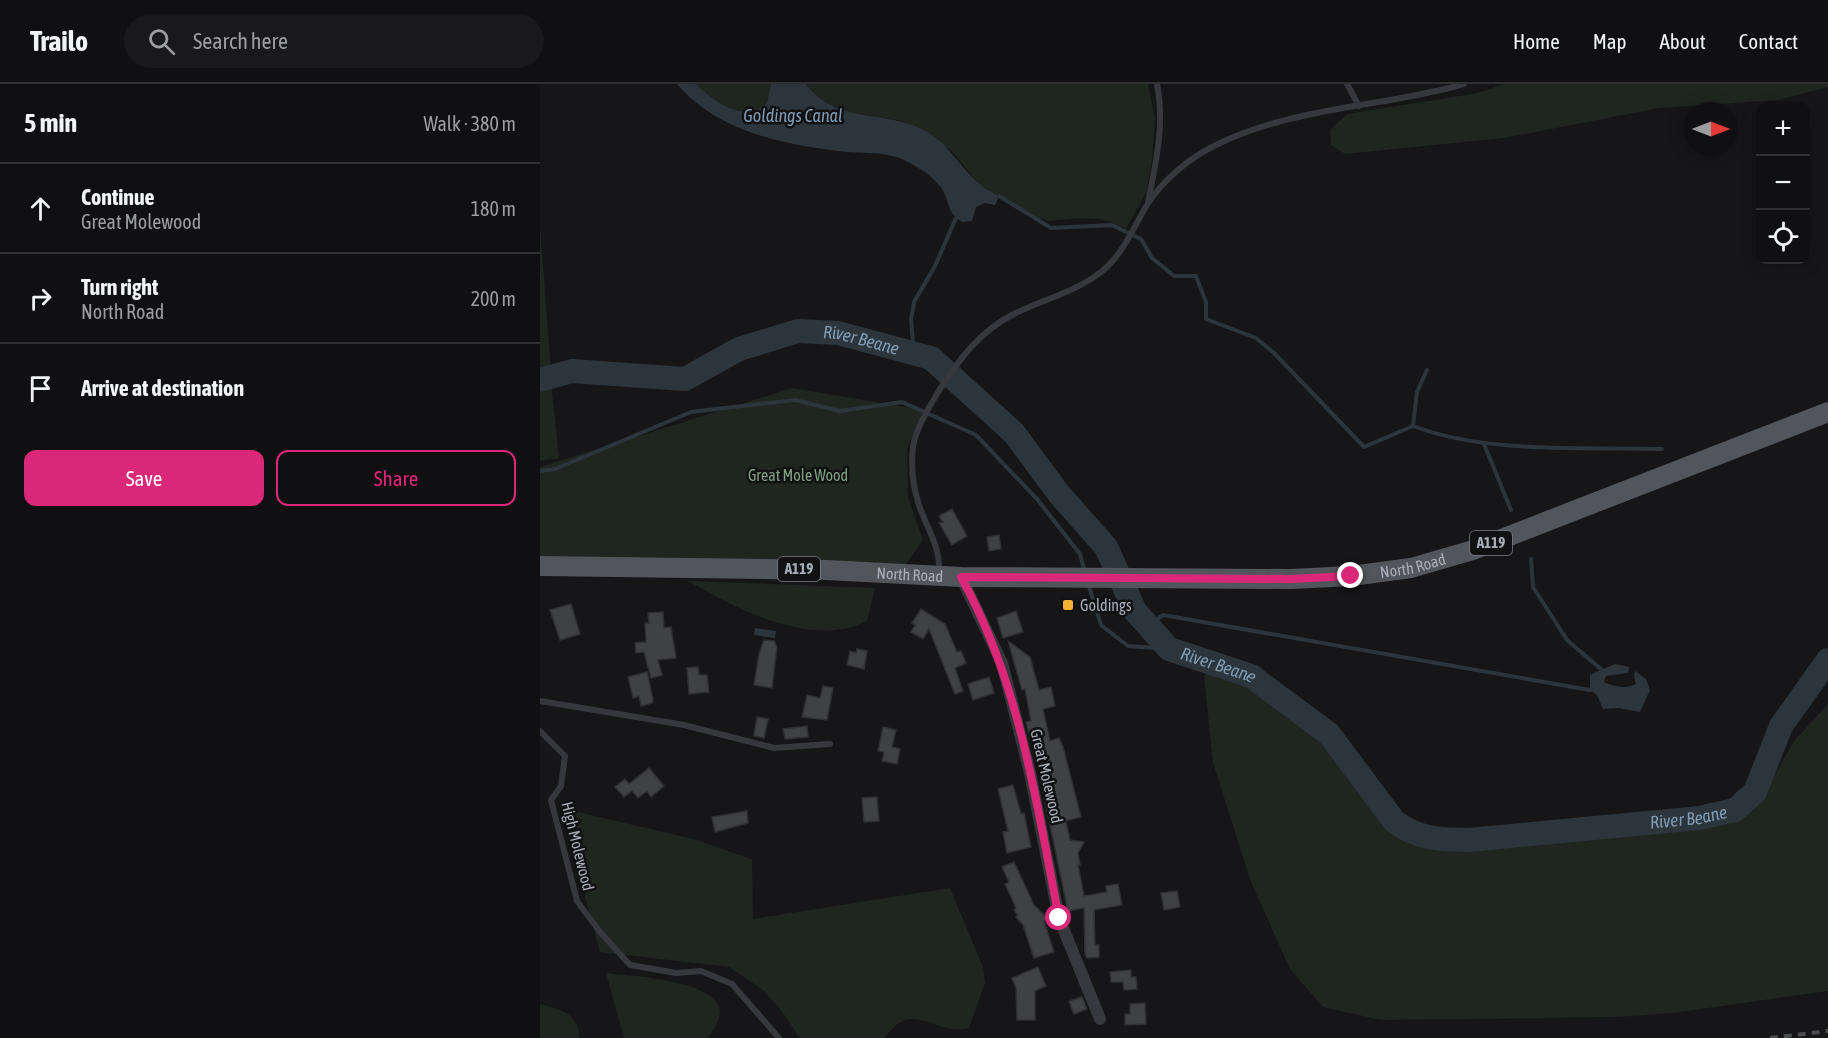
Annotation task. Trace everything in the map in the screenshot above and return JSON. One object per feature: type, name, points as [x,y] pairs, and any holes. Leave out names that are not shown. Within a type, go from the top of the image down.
[{"type":"main road","name":"North Road","points":[[540,566],[696,566],[961,577],[1291,579],[1351,576],[1411,568],[1473,550],[1828,412]]},
{"type":"street","name":"Great Molewood","points":[[961,577],[1002,663],[1037,805],[1059,918],[1101,1019]]},
{"type":"lane","points":[[1148,203],[1160,147],[1161,107],[1157,84]]},
{"type":"lane","points":[[1347,84],[1359,106]]},
{"type":"lane","points":[[939,576],[938,552],[913,482],[913,446],[935,398],[959,360],[988,330],[1012,315],[1072,290],[1102,271],[1119,254],[1148,203],[1188,160],[1215,145],[1287,118],[1464,84]]},
{"type":"lane","points":[[540,701],[684,725],[774,748],[830,744]]},
{"type":"lane","name":"High Molewood","points":[[540,731],[565,756],[561,786],[551,800],[577,900],[600,932],[630,965],[676,973],[701,971],[732,984],[779,1038]]},
{"type":"green space","points":[[696,84],[771,84],[767,103],[756,110],[746,112],[722,104]]},
{"type":"green space","points":[[806,84],[1148,84],[1155,119],[1152,160],[1146,193],[1126,229],[1112,222],[1098,219],[1077,218],[1049,221],[1035,216],[979,184],[951,150],[903,121],[840,111],[816,98]]},
{"type":"green space","points":[[1504,84],[1828,84],[1828,87],[1779,100],[1738,103],[1684,102],[1684,106],[1659,108],[1504,138],[1345,154],[1331,145],[1330,130],[1347,114],[1478,93]]},
{"type":"green space","points":[[540,226],[550,373],[540,375]]},
{"type":"green space","points":[[551,382],[559,458],[540,461],[540,385]]},
{"type":"green space","name":"Great Mole Wood","points":[[792,388],[923,410],[907,449],[908,497],[923,540],[906,564],[540,556],[540,467]]},
{"type":"green space","points":[[688,581],[875,588],[867,621],[845,628],[822,630],[799,628],[775,622],[729,603]]},
{"type":"green space","points":[[1210,659],[1301,711],[1340,751],[1379,814],[1420,844],[1462,852],[1721,823],[1758,804],[1794,741],[1828,704],[1828,991],[1673,1013],[1617,1017],[1381,1020],[1323,1007],[1290,969],[1251,882],[1213,763],[1204,676]]},
{"type":"green space","points":[[561,808],[693,839],[752,859],[753,919],[950,888],[983,967],[985,983],[969,1028],[958,1030],[915,1019],[905,1020],[895,1026],[885,1038],[800,1038],[781,1010],[763,990],[729,967],[600,952]]},
{"type":"green space","points":[[606,973],[653,978],[690,986],[716,1001],[720,1015],[708,1038],[624,1038]]},
{"type":"green space","points":[[540,1004],[561,1011],[572,1018],[576,1023],[579,1038],[540,1038]]},
{"type":"water","name":"Goldings Canal","points":[[677,84],[696,84],[722,104],[746,112],[756,110],[767,103],[771,84],[806,84],[818,97],[832,106],[863,115],[895,120],[927,132],[942,143],[982,186],[999,196],[995,205],[985,203],[976,207],[972,221],[962,222],[952,213],[943,190],[935,180],[911,163],[892,156],[801,145],[755,134],[713,114],[694,101]]},
{"type":"water","points":[[755,628],[776,631],[775,638],[754,635]]},
{"type":"water","points":[[1615,664],[1629,667],[1628,673],[1606,676],[1604,682],[1620,687],[1632,686],[1636,684],[1635,671],[1646,679],[1650,690],[1640,712],[1619,708],[1603,709],[1597,695],[1590,690],[1590,675]]},
{"type":"building","points":[[952,509],[967,536],[952,545],[939,523],[943,522],[939,516]]},
{"type":"building","points":[[999,535],[1001,549],[989,551],[987,537]]},
{"type":"building","points":[[571,604],[580,634],[560,640],[550,610]]},
{"type":"building","points":[[921,609],[945,624],[957,652],[961,651],[966,663],[955,668],[963,691],[955,694],[929,629],[923,639],[911,632],[915,625],[912,623]]},
{"type":"building","points":[[1016,611],[1023,632],[1003,638],[997,618]]},
{"type":"building","points":[[663,612],[664,628],[671,627],[676,658],[658,660],[662,675],[651,678],[644,652],[636,653],[635,643],[646,642],[645,623],[649,623],[648,613]]},
{"type":"building","points":[[764,640],[774,641],[777,647],[772,688],[754,685],[759,654]]},
{"type":"building","points":[[1008,641],[1030,657],[1039,690],[1051,687],[1055,706],[1043,709],[1050,741],[1059,738],[1063,747],[1081,817],[1066,821],[1070,840],[1084,842],[1078,853],[1080,865],[1078,865],[1084,896],[1107,892],[1106,886],[1118,884],[1122,905],[1094,910],[1095,945],[1099,945],[1099,957],[1087,958],[1085,954],[1084,908],[1068,911],[1040,778],[1044,777],[1034,737],[1030,738],[1026,722],[1031,721],[1025,689],[1022,690]]},
{"type":"building","points":[[857,649],[867,651],[864,669],[847,665],[850,651],[856,653]]},
{"type":"building","points":[[698,667],[699,675],[707,675],[709,692],[689,694],[687,668]]},
{"type":"building","points":[[647,672],[653,699],[652,703],[641,706],[639,696],[633,698],[628,677]]},
{"type":"building","points":[[989,677],[994,693],[973,700],[968,684]]},
{"type":"building","points":[[823,686],[833,688],[827,720],[802,717],[807,695],[820,698]]},
{"type":"building","points":[[757,717],[768,719],[764,738],[754,736]]},
{"type":"building","points":[[807,726],[808,737],[785,739],[783,729]]},
{"type":"building","points":[[883,727],[896,730],[892,747],[900,749],[897,764],[882,761],[884,752],[878,751]]},
{"type":"building","points":[[649,768],[664,786],[651,797],[647,791],[638,798],[632,791],[624,797],[615,787],[625,779],[629,784]]},
{"type":"building","points":[[1013,785],[1021,814],[1024,813],[1031,847],[1007,853],[1003,832],[1008,831],[998,789]]},
{"type":"building","points":[[877,797],[879,821],[864,822],[862,798]]},
{"type":"building","points":[[747,811],[748,823],[715,832],[712,817]]},
{"type":"building","points":[[1014,862],[1034,905],[1047,918],[1044,921],[1054,952],[1034,958],[1005,884],[1009,882],[1002,867]]},
{"type":"building","points":[[1177,891],[1180,907],[1164,910],[1161,893]]},
{"type":"building","points":[[1038,967],[1046,986],[1035,991],[1035,1020],[1017,1020],[1016,988],[1012,978]]},
{"type":"building","points":[[1131,970],[1131,977],[1136,977],[1137,989],[1124,990],[1123,982],[1111,982],[1110,972]]},
{"type":"building","points":[[1082,997],[1087,1009],[1074,1014],[1069,1001]]},
{"type":"building","points":[[1145,1003],[1146,1024],[1125,1025],[1125,1014],[1130,1014],[1130,1004]]},
{"type":"waterway","points":[[999,196],[1051,228],[1112,225],[1141,239],[1152,258],[1174,276],[1196,276],[1206,302],[1206,319],[1256,338],[1274,353],[1364,447],[1413,426],[1442,435],[1503,445],[1662,449]]},
{"type":"waterway","points":[[914,354],[911,319],[914,302],[935,266],[956,218]]},
{"type":"waterway","name":"River Beane","points":[[540,380],[572,371],[685,379],[739,349],[798,331],[838,333],[931,358],[1014,433],[1059,494],[1106,547],[1135,611],[1169,649],[1251,676],[1329,734],[1394,821],[1411,832],[1429,837],[1469,840],[1699,818],[1735,810],[1755,792],[1781,726],[1828,660]]},
{"type":"waterway","points":[[1413,426],[1417,392],[1427,370]]},
{"type":"waterway","points":[[540,471],[555,469],[691,412],[795,400],[840,411],[902,402],[976,435],[1037,499],[1080,554],[1085,573]]},
{"type":"waterway","points":[[1484,444],[1511,510]]},
{"type":"waterway","points":[[1531,559],[1533,587],[1567,640],[1602,670]]},
{"type":"waterway","points":[[1088,583],[1101,625],[1128,646],[1169,649]]},
{"type":"waterway","points":[[1149,625],[1163,615],[1590,690]]},
{"type":"railway","points":[[1770,1038],[1828,1031]]},
{"type":"place","name":"Goldings","points":[[1068,605]]},
{"type":"route","points":[[1059,918],[1030,773],[1002,663],[976,604],[961,577],[1291,579],[1351,576]]}]
